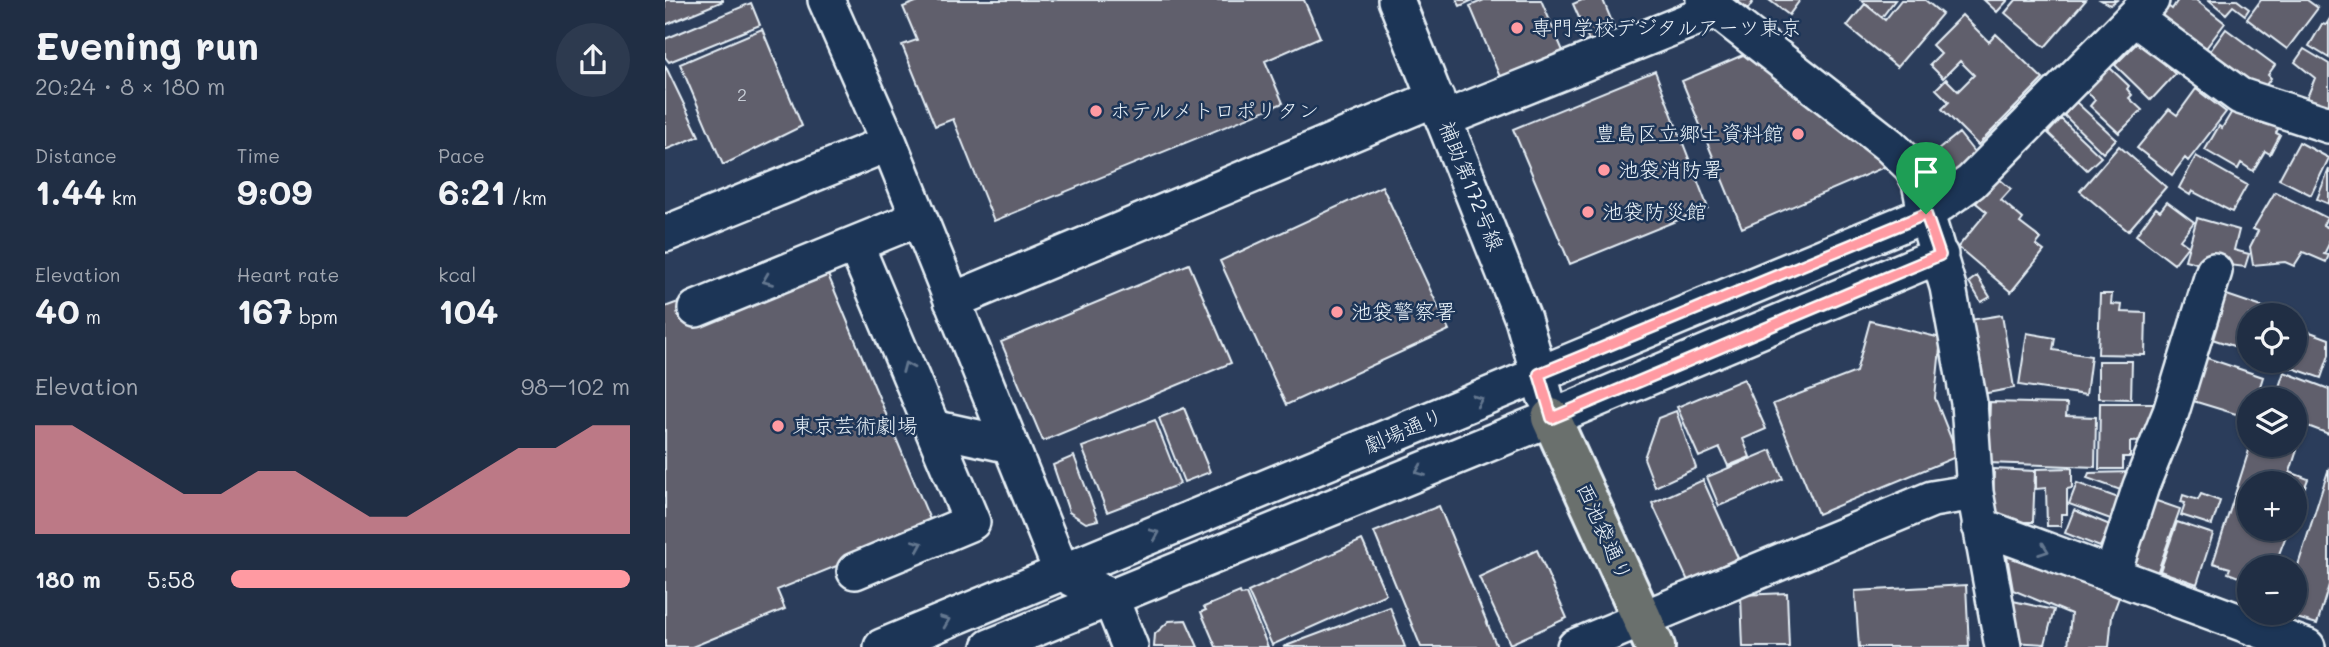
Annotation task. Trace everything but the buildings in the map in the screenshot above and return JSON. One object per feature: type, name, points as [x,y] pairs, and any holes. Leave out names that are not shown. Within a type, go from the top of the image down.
[{"type":"main road","name":"西池袋通り","points":[[1552,418],[1649,634]]},
{"type":"street","points":[[826,0],[889,143],[1062,573],[1110,597],[1130,647]]},
{"type":"street","name":"補助第172号線","points":[[1396,0],[1523,318],[1552,418]]},
{"type":"street","points":[[952,301],[1440,108],[1710,5],[1849,112],[1912,167],[1920,182],[1926,214],[1940,255],[1954,314],[1969,403],[1980,526],[2003,647]]},
{"type":"street","points":[[2143,9],[2240,96],[2329,125]]},
{"type":"street","name":"劇場通り","points":[[882,647],[1926,214],[1971,182],[2143,9]]},
{"type":"street","points":[[665,233],[889,143]]},
{"type":"street","points":[[696,309],[919,218]]},
{"type":"street","points":[[855,244],[972,522],[855,571]]},
{"type":"street","name":"劇場通り","points":[[990,647],[1552,418],[1940,255]]},
{"type":"street","points":[[2112,575],[2141,486],[2171,412],[2214,271]]},
{"type":"street","points":[[933,428],[1010,445]]},
{"type":"street","points":[[1575,647],[1649,634],[1932,499],[1975,492]]},
{"type":"street","points":[[1980,526],[2307,647]]},
{"type":"place","name":"専門学校デジタルアーツ東京","points":[[1517,28]]},
{"type":"place","name":"ホテルメトロポリタン","points":[[1096,111]]},
{"type":"place","name":"豊島区立郷土資料館","points":[[1798,134]]},
{"type":"place","name":"池袋消防署","points":[[1604,170]]},
{"type":"place","name":"池袋防災館","points":[[1588,212]]},
{"type":"place","name":"池袋警察署","points":[[1337,312]]},
{"type":"place","name":"東京芸術劇場","points":[[778,426]]},
{"type":"route","points":[[1926,214],[1940,255],[1552,418],[1539,374],[1926,214]]}]
